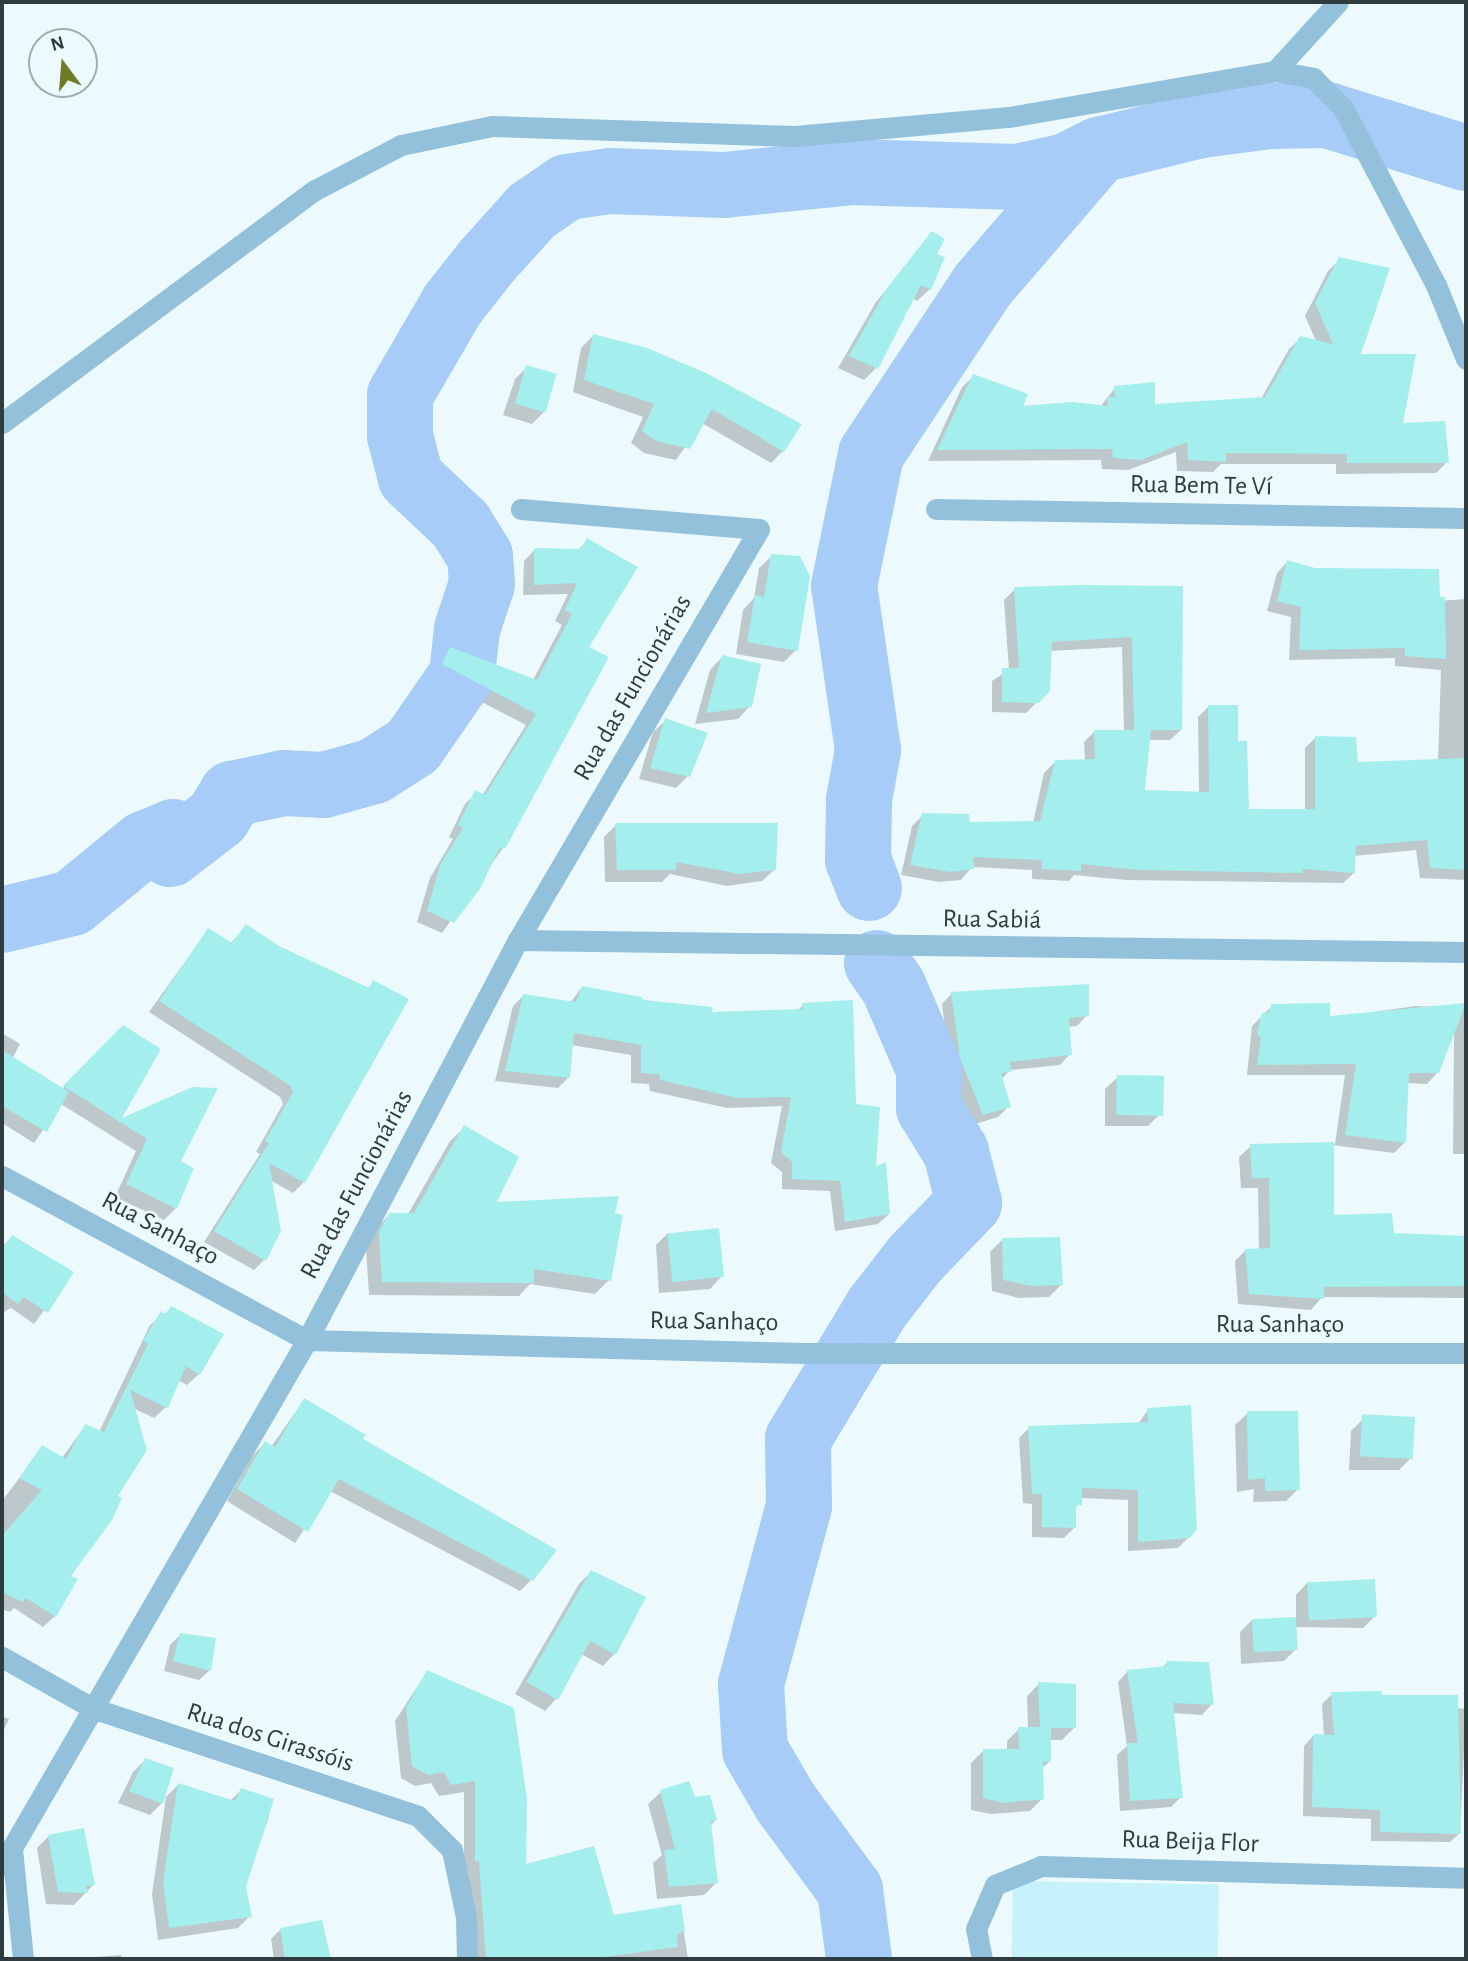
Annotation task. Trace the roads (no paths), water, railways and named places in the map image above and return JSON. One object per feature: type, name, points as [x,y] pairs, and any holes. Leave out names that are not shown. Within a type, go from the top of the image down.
[{"type":"street","points":[[1275,71],[1338,2]]},
{"type":"street","points":[[2,423],[314,190],[401,145],[492,126],[795,136],[1009,117],[1275,71],[1313,78],[1342,108],[1436,285],[1466,359]]},
{"type":"street","name":"Rua das Funcionárias","points":[[7,1857],[307,1340],[518,940],[759,529],[521,509]]},
{"type":"street","name":"Rua Bem Te Ví","points":[[936,509],[1466,518]]},
{"type":"street","name":"Rua Sabiá","points":[[518,940],[1466,952]]},
{"type":"street","name":"Rua Sanhaço","points":[[2,1176],[307,1340],[805,1353],[1466,1353]]},
{"type":"street","name":"Rua dos Girassóis","points":[[2,1657],[92,1708],[418,1816],[452,1850],[466,1917],[467,1959]]},
{"type":"street","points":[[7,1857],[23,1959]]},
{"type":"street","name":"Rua Beija Flor","points":[[982,1959],[976,1929],[995,1885],[1041,1866],[1466,1878]]},
{"type":"waterway","points":[[2,920],[72,903],[144,844],[173,832],[170,854],[218,817],[232,794],[284,783],[324,785],[374,771],[413,746],[462,675],[467,629],[482,584],[480,556],[461,525],[411,478],[400,436],[400,395],[453,304],[486,262],[532,211],[567,187],[610,181],[724,185],[851,172],[1017,177],[1067,166],[1099,150],[1201,125],[1269,116],[1327,115],[1466,158]]},
{"type":"waterway","points":[[869,888],[858,860],[859,800],[868,750],[844,586],[871,454],[982,286],[1099,150]]},
{"type":"waterway","points":[[859,1959],[850,1890],[786,1803],[755,1750],[751,1684],[799,1506],[798,1439],[877,1308],[915,1259],[969,1203],[956,1152],[929,1108],[929,1069],[893,986],[877,963]]}]
